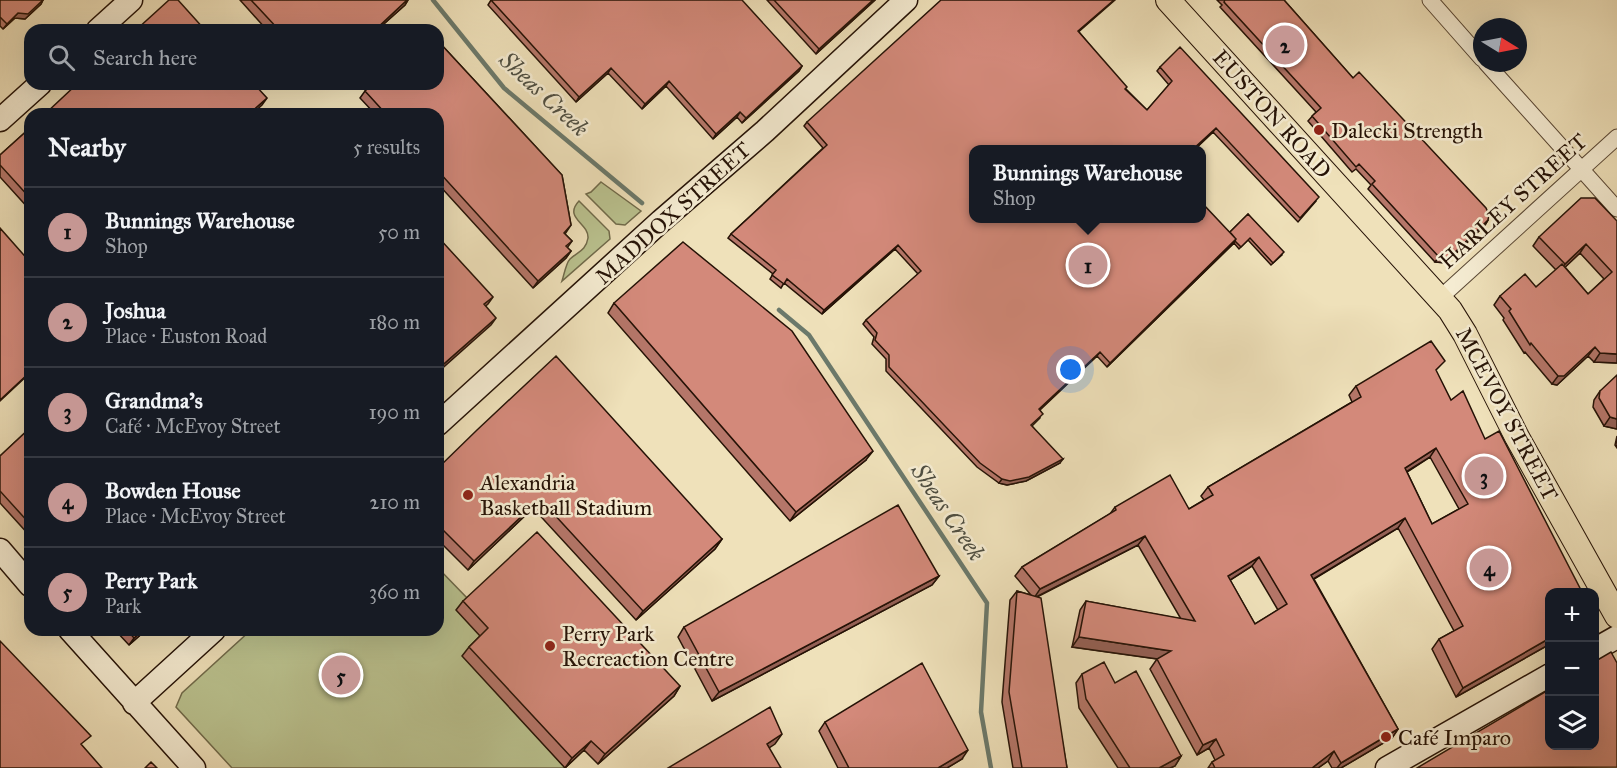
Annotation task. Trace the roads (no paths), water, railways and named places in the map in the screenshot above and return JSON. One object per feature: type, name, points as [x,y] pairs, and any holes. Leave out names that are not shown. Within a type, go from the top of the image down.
[{"type":"main road","name":"EUSTON ROAD","points":[[1168,0],[1376,228]]},
{"type":"main road","name":"MCEVOY STREET","points":[[1376,228],[1440,298],[1459,324],[1517,437],[1617,616]]},
{"type":"street","points":[[105,24],[131,0]]},
{"type":"street","name":"MADDOX STREET","points":[[444,419],[661,221],[765,131],[906,0]]},
{"type":"street","points":[[1430,0],[1473,49]]},
{"type":"street","points":[[1493,72],[1617,209]]},
{"type":"street","points":[[0,120],[32,90]]},
{"type":"street","name":"HARLEY STREET","points":[[1440,298],[1617,137]]},
{"type":"street","points":[[0,550],[24,578]]},
{"type":"street","points":[[75,636],[195,768]]},
{"type":"street","points":[[134,703],[207,636]]},
{"type":"street","points":[[1599,647],[1617,637]]},
{"type":"street","points":[[1388,768],[1545,678]]},
{"type":"waterway","name":"Sheas Creek","points":[[433,0],[504,88],[642,203]]},
{"type":"waterway","name":"Sheas Creek","points":[[779,310],[809,335],[987,603],[981,712],[991,768]]},
{"type":"place","name":"Joshua","points":[[1285,45]]},
{"type":"place","name":"Dalecki Strength","points":[[1319,130]]},
{"type":"place","name":"Bunnings Warehouse","points":[[1088,265]]},
{"type":"place","name":"Grandma's","points":[[1484,476]]},
{"type":"place","name":"Alexandria Basketball Stadium","points":[[468,495]]},
{"type":"place","name":"Bowden House","points":[[1489,568]]},
{"type":"place","name":"Perry Park Recreaction Centre","points":[[550,646]]},
{"type":"place","name":"Perry Park","points":[[341,675]]},
{"type":"place","name":"Café Imparo","points":[[1386,737]]}]
